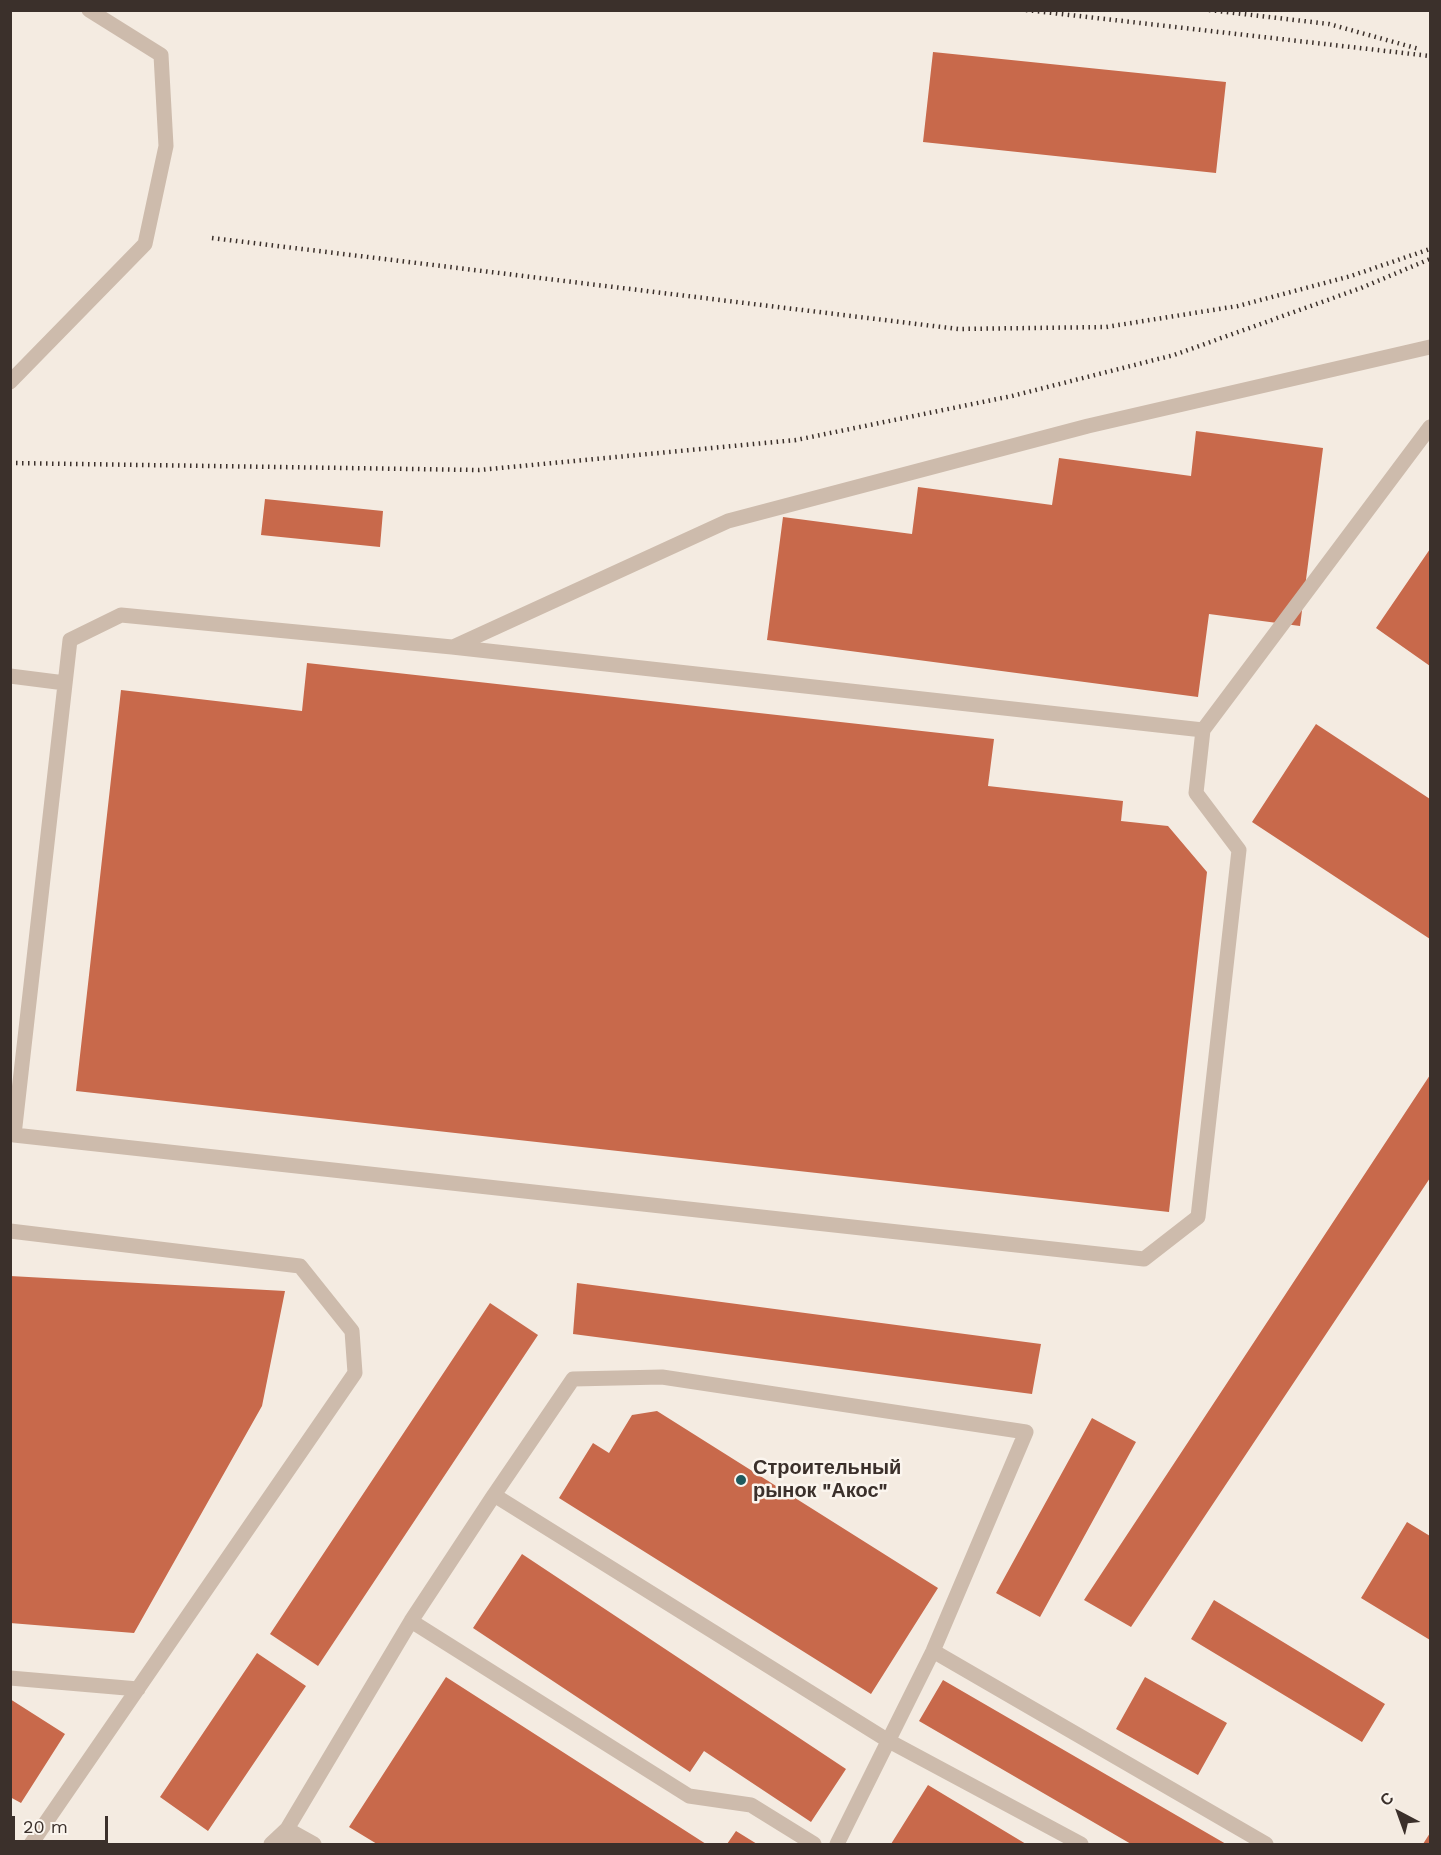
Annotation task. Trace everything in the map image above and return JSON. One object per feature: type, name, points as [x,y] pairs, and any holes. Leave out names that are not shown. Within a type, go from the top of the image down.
[{"type":"lane","points":[[10,382],[145,244],[166,146],[161,55],[89,10]]},
{"type":"lane","points":[[452,647],[728,521],[1088,426],[1431,346]]},
{"type":"lane","points":[[1203,730],[452,647],[122,615],[70,640],[12,1134],[1143,1259],[1198,1217],[1239,850],[1196,793],[1203,730],[1431,427]]},
{"type":"lane","points":[[10,676],[65,683]]},
{"type":"lane","points":[[10,1231],[300,1266],[352,1331],[355,1373],[31,1845]]},
{"type":"lane","points":[[271,1845],[287,1829],[411,1621],[573,1379],[662,1377],[1026,1432],[933,1651],[837,1845]]},
{"type":"lane","points":[[494,1496],[888,1740],[1081,1845]]},
{"type":"lane","points":[[411,1621],[689,1796],[751,1805],[814,1845]]},
{"type":"lane","points":[[933,1651],[1266,1845]]},
{"type":"lane","points":[[10,1678],[138,1689]]},
{"type":"lane","points":[[287,1829],[291,1845]]},
{"type":"lane","points":[[287,1829],[314,1845]]},
{"type":"building","points":[[933,52],[1226,82],[1216,173],[923,142]]},
{"type":"building","points":[[1196,431],[1323,448],[1300,626],[1209,614],[1198,697],[767,640],[783,517],[912,534],[918,487],[1052,505],[1059,458],[1191,476]]},
{"type":"building","points":[[265,499],[383,511],[380,547],[261,535]]},
{"type":"building","points":[[1430,549],[1430,666],[1376,628]]},
{"type":"building","points":[[307,663],[994,739],[988,786],[1123,801],[1121,821],[1168,826],[1207,872],[1169,1212],[76,1091],[121,690],[302,711]]},
{"type":"building","points":[[1316,724],[1430,799],[1430,939],[1252,822]]},
{"type":"building","points":[[1430,1075],[1430,1178],[1131,1627],[1084,1600]]},
{"type":"building","points":[[10,1276],[285,1291],[262,1406],[134,1633],[10,1623]]},
{"type":"building","points":[[577,1283],[1041,1344],[1032,1394],[573,1334]]},
{"type":"building","points":[[490,1303],[538,1335],[318,1666],[270,1634]]},
{"type":"building","points":[[657,1411],[938,1588],[871,1694],[559,1498],[593,1443],[609,1453],[632,1415]]},
{"type":"building","points":[[1092,1418],[1136,1442],[1040,1617],[996,1593]]},
{"type":"building","points":[[1407,1522],[1430,1536],[1430,1640],[1361,1598]]},
{"type":"building","points":[[522,1554],[846,1769],[811,1822],[704,1751],[690,1772],[473,1628]]},
{"type":"building","points":[[1214,1600],[1385,1704],[1362,1742],[1191,1639]]},
{"type":"building","points":[[257,1653],[306,1686],[208,1831],[160,1797]]},
{"type":"building","points":[[446,1677],[706,1844],[377,1844],[349,1827]]},
{"type":"building","points":[[1145,1677],[1227,1723],[1198,1775],[1116,1729]]},
{"type":"building","points":[[943,1680],[1226,1844],[1131,1844],[919,1721]]},
{"type":"building","points":[[10,1699],[65,1734],[21,1803],[10,1797]]},
{"type":"building","points":[[928,1785],[1026,1844],[891,1844]]},
{"type":"building","points":[[736,1831],[757,1844],[727,1844]]},
{"type":"building","points":[[1430,1833],[1430,1844],[1423,1844]]},
{"type":"railway","points":[[1026,10],[1430,56]]},
{"type":"railway","points":[[1209,10],[1329,24],[1419,49]]},
{"type":"railway","points":[[212,238],[958,329],[1106,327],[1238,306],[1351,276],[1430,249]]},
{"type":"railway","points":[[10,463],[479,470],[796,440],[1012,396],[1174,355],[1361,288],[1430,259]]},
{"type":"place","name":"Строительный рынок \"Акос\"","points":[[741,1480]]}]
